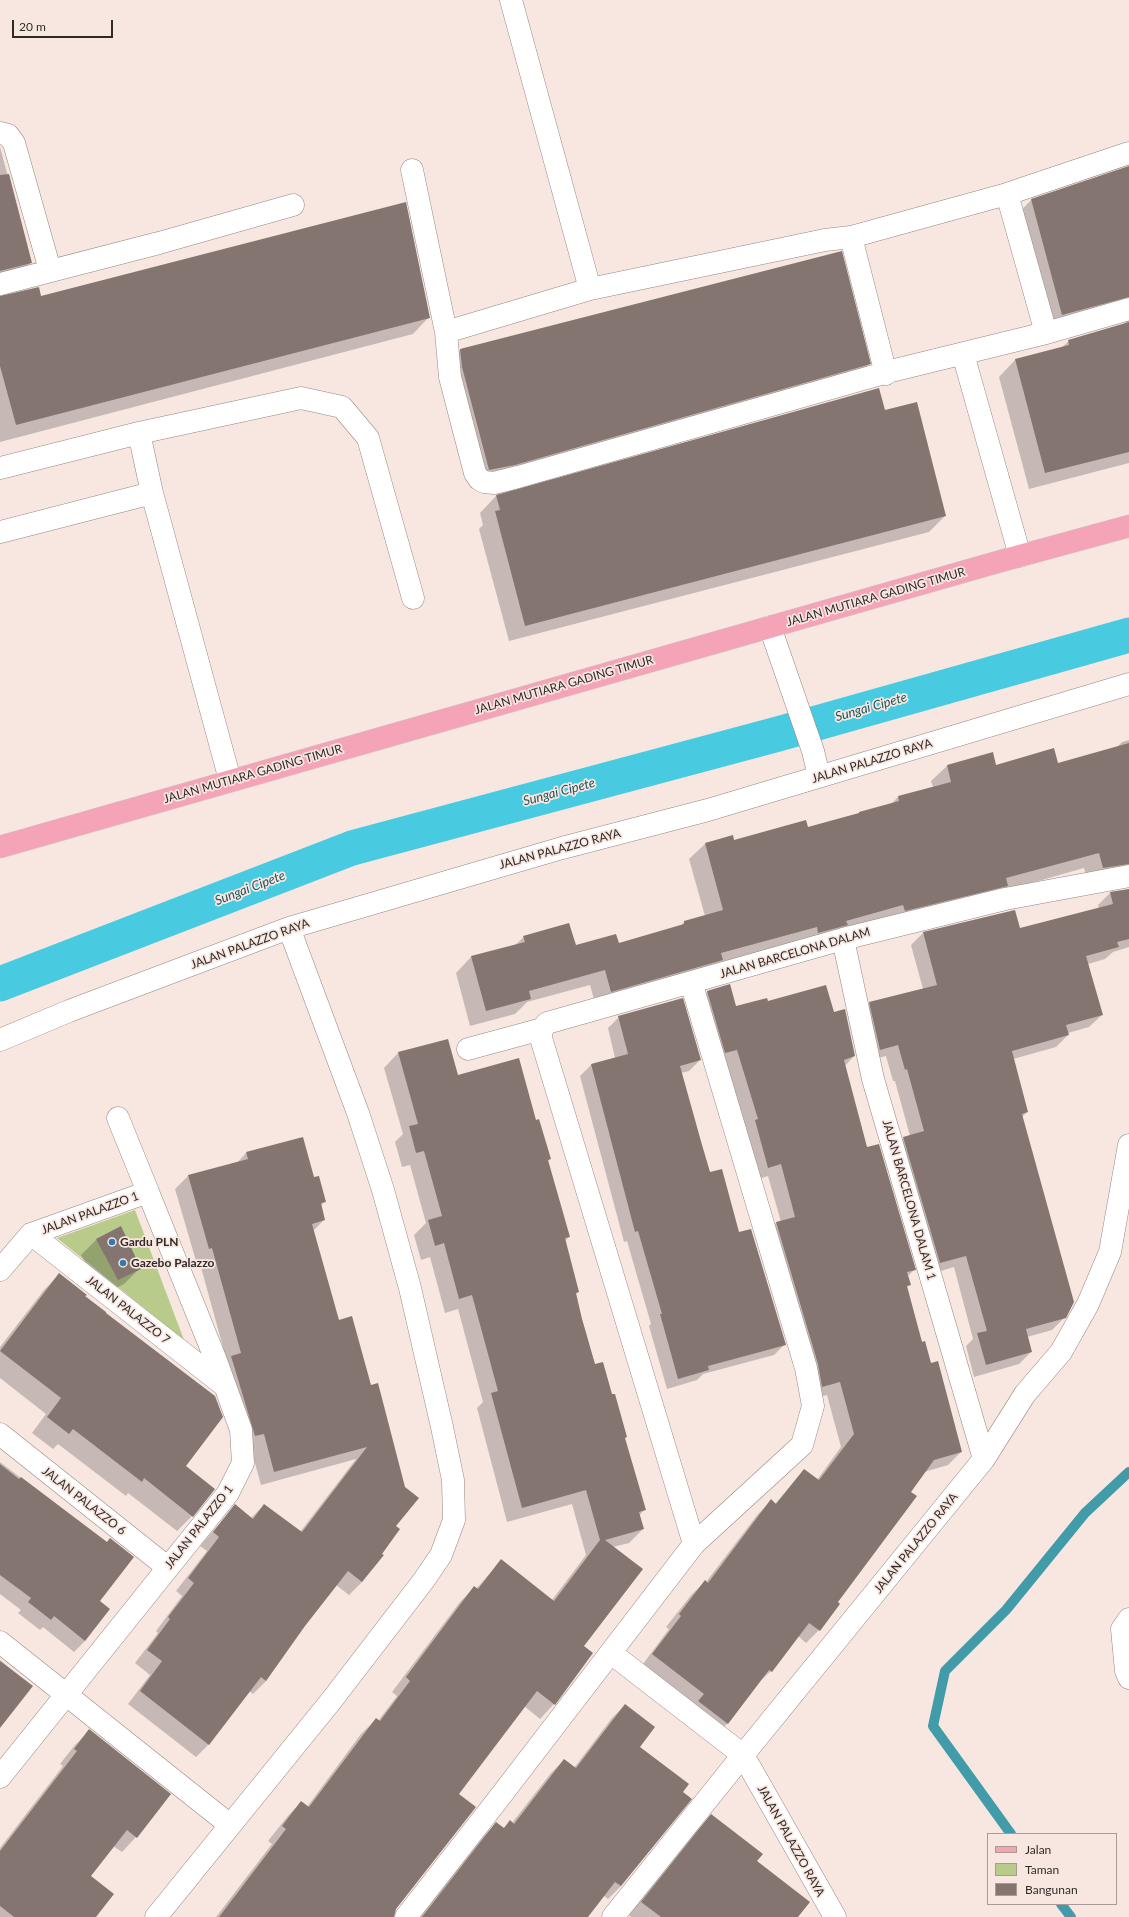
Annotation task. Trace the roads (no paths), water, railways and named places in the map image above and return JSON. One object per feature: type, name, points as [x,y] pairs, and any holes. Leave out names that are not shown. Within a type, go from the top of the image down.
[{"type":"main road","name":"JALAN MUTIARA GADING TIMUR","points":[[0,848],[230,780],[1129,526]]},
{"type":"street","points":[[511,0],[590,289]]},
{"type":"street","points":[[0,133],[8,135],[14,143],[50,270]]},
{"type":"street","points":[[446,332],[590,289],[825,240],[851,237],[1007,194],[1129,153]]},
{"type":"street","points":[[412,170],[446,332],[450,377],[466,444],[475,474],[484,482],[494,483],[518,477],[886,374],[988,346],[1046,333],[1129,309]]},
{"type":"street","points":[[1007,194],[1046,333]]},
{"type":"street","points":[[0,284],[159,243],[293,205]]},
{"type":"street","points":[[851,237],[886,374]]},
{"type":"street","points":[[963,354],[1020,556]]},
{"type":"street","points":[[0,468],[139,433],[301,398],[342,407],[368,438],[413,598]]},
{"type":"street","points":[[139,433],[152,493],[230,780]]},
{"type":"street","points":[[0,532],[152,493]]},
{"type":"street","points":[[770,627],[813,751],[819,776]]},
{"type":"street","name":"JALAN PALAZZO RAYA","points":[[0,1040],[69,1011],[289,928],[434,884],[562,848],[708,810],[1129,684]]},
{"type":"street","name":"JALAN BARCELONA DALAM","points":[[468,1049],[542,1029],[547,1023],[843,939],[1005,899],[1129,876]]},
{"type":"street","points":[[156,1917],[331,1701],[424,1580],[441,1555],[454,1520],[453,1480],[442,1427],[410,1288],[383,1190],[358,1113],[289,928]]},
{"type":"street","name":"JALAN BARCELONA DALAM 1","points":[[843,939],[873,1079],[984,1459]]},
{"type":"street","points":[[406,1917],[694,1544],[802,1444],[813,1406],[806,1368],[691,982]]},
{"type":"street","points":[[542,1029],[541,1038],[694,1544]]},
{"type":"street","name":"JALAN PALAZZO 1","points":[[0,1777],[167,1567],[228,1493],[243,1463],[241,1430],[226,1387],[118,1118]]},
{"type":"street","name":"JALAN PALAZZO RAYA","points":[[825,1912],[743,1755],[984,1459],[1025,1394],[1061,1352],[1088,1304],[1110,1252],[1129,1145]]},
{"type":"street","name":"JALAN PALAZZO 1","points":[[0,1270],[31,1234],[148,1192]]},
{"type":"street","name":"JALAN PALAZZO 7","points":[[31,1234],[226,1387]]},
{"type":"street","name":"JALAN PALAZZO 6","points":[[0,1434],[167,1567]]},
{"type":"street","points":[[1129,1619],[1122,1629],[1126,1671],[1129,1678]]},
{"type":"street","points":[[0,1642],[230,1825]]},
{"type":"street","points":[[611,1653],[743,1755],[612,1917]]},
{"type":"waterway","name":"Sungai Cipete","points":[[0,984],[352,848],[778,734],[1129,635]]},
{"type":"waterway","points":[[1010,1833],[933,1726],[945,1671],[1006,1610],[1085,1513],[1129,1472]]},
{"type":"waterway","points":[[1062,1905],[1071,1917]]},
{"type":"place","name":"Gardu PLN","points":[[112,1242]]},
{"type":"place","name":"Gazebo Palazzo","points":[[123,1263]]}]
